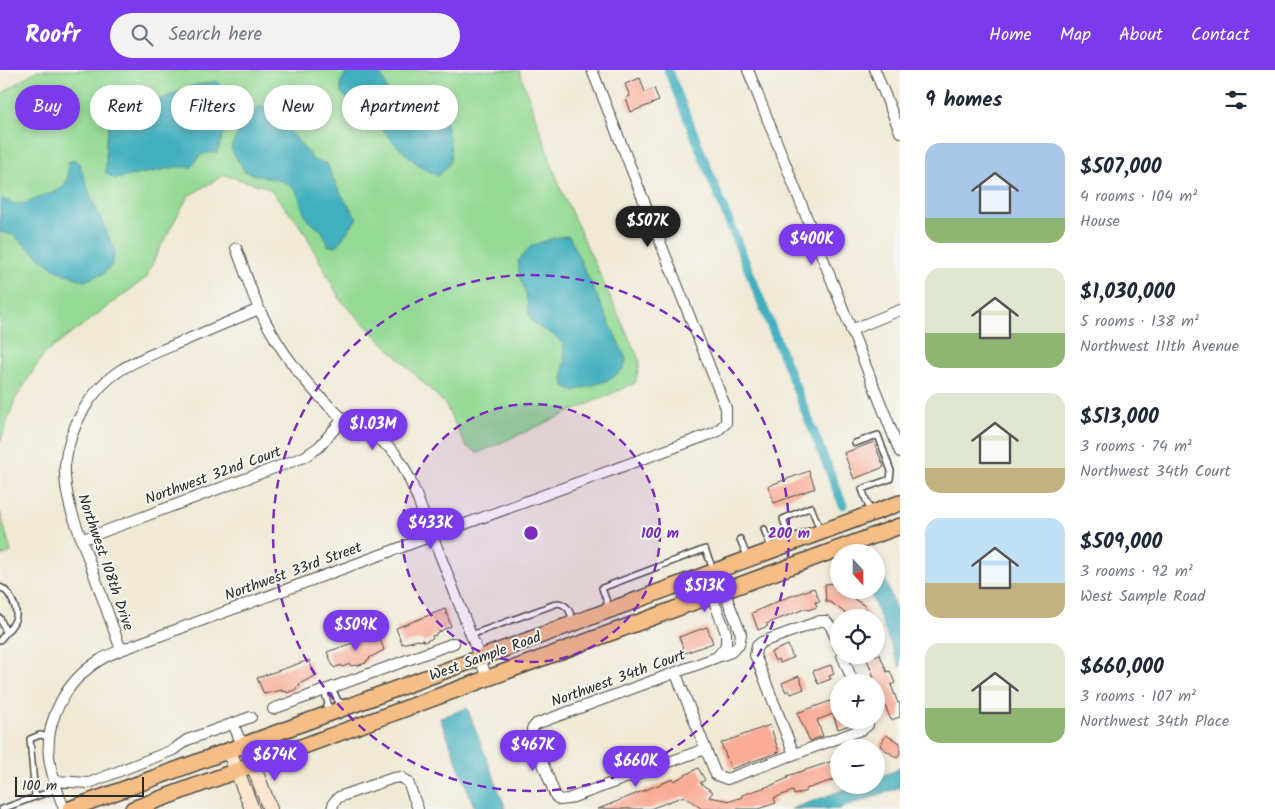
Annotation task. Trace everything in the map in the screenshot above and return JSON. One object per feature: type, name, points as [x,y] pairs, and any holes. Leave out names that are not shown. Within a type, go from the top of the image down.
[{"type":"main road","name":"West Sample Road","points":[[70,809],[900,503]]},
{"type":"main road","name":"West Sample Road","points":[[134,809],[900,526]]},
{"type":"street","name":"Northwest 33rd Street","points":[[121,650],[716,432],[726,423],[726,408],[592,70]]},
{"type":"street","points":[[748,70],[900,452]]},
{"type":"street","points":[[875,70],[900,132]]},
{"type":"street","points":[[236,248],[259,309],[281,348],[299,374],[343,419],[384,443],[404,467],[487,678]]},
{"type":"street","name":"Northwest 108th Drive","points":[[64,809],[55,785],[45,736],[56,710],[68,690],[82,673],[100,660],[121,650],[71,510],[66,488],[65,465],[71,436],[83,409],[100,389],[121,370],[147,356],[259,309]]},
{"type":"street","points":[[851,330],[900,310]]},
{"type":"street","name":"Northwest 32nd Court","points":[[81,540],[304,457],[319,447],[343,419]]},
{"type":"street","name":"Northwest 34th Court","points":[[712,572],[726,633],[726,646],[717,658]]},
{"type":"street","name":"Northwest 34th Court","points":[[705,749],[568,799],[560,800],[556,797],[532,736],[532,729],[536,724],[676,674],[731,652],[739,645],[741,634],[718,593]]},
{"type":"street","points":[[794,754],[755,655],[757,646],[762,642],[820,621],[826,621],[830,626]]},
{"type":"street","points":[[273,710],[454,643]]},
{"type":"street","points":[[676,674],[716,775],[721,778],[727,779],[863,729]]},
{"type":"street","points":[[55,785],[89,783],[173,750],[187,740],[252,717]]},
{"type":"street","points":[[233,723],[239,738],[246,744],[270,809]]},
{"type":"street","points":[[229,751],[252,809]]},
{"type":"street","points":[[333,805],[339,797],[393,778],[401,777],[408,782],[418,809]]},
{"type":"lane","points":[[855,443],[891,430]]},
{"type":"lane","points":[[871,514],[862,489],[890,479],[891,476],[891,471],[878,435]]},
{"type":"lane","points":[[791,543],[783,518],[811,507],[821,532]]},
{"type":"lane","points":[[764,529],[772,550]]},
{"type":"lane","points":[[740,539],[748,559]]},
{"type":"lane","points":[[610,610],[602,588],[705,550],[712,572]]},
{"type":"lane","points":[[0,588],[10,595],[17,614],[16,620],[0,640]]},
{"type":"lane","points":[[470,635],[558,603],[568,607],[574,623]]},
{"type":"lane","points":[[0,618],[6,632]]},
{"type":"lane","points":[[328,689],[338,700],[344,704],[351,705]]},
{"type":"lane","points":[[320,716],[327,709],[328,689]]},
{"type":"lane","points":[[35,796],[30,739],[45,736]]},
{"type":"lane","points":[[2,809],[35,796],[55,785]]},
{"type":"green space","points":[[37,70],[519,70],[561,190],[640,362],[635,383],[478,453],[466,446],[445,404],[341,301],[303,229],[269,188],[224,175],[188,196],[157,253],[146,278],[44,354],[15,399],[0,443],[0,95]]},
{"type":"green space","points":[[0,512],[11,552],[0,556]]},
{"type":"water","points":[[349,70],[379,70],[385,85],[342,85],[342,94],[341,81]]},
{"type":"water","points":[[217,81],[220,85],[197,85]]},
{"type":"water","points":[[171,95],[171,130],[225,130],[217,153],[202,155],[192,167],[177,167],[115,179],[106,173],[106,141],[108,130],[161,130],[161,99]]},
{"type":"water","points":[[260,105],[264,107],[264,130],[290,130],[314,161],[327,163],[336,185],[357,218],[337,246],[329,246],[322,231],[307,220],[296,190],[284,182],[245,172],[231,149],[239,130],[254,130],[254,112]]},
{"type":"water","points":[[381,130],[447,130],[451,154],[447,167],[438,176],[413,160]]},
{"type":"water","points":[[74,159],[80,165],[89,192],[115,251],[112,265],[103,274],[84,281],[56,270],[13,235],[0,232],[0,201],[2,199],[19,204],[60,189],[64,186],[68,177],[67,163]]},
{"type":"water","points":[[569,236],[626,359],[622,370],[612,378],[574,391],[564,386],[564,348],[562,344],[555,336],[538,327],[530,317],[525,289],[519,276],[518,261],[531,246],[553,238]]},
{"type":"water","points":[[885,580],[900,620],[900,668],[885,630],[885,609],[877,609],[873,599],[885,599]]},
{"type":"water","points":[[467,708],[506,809],[475,809],[440,718]]},
{"type":"water","points":[[900,767],[900,787],[885,792],[885,775]]},
{"type":"water","points":[[832,794],[881,794],[839,809],[791,809]]},
{"type":"building","points":[[640,78],[645,92],[654,88],[659,101],[631,112],[626,98],[630,96],[625,84]]},
{"type":"building","points":[[874,442],[884,467],[854,479],[844,453]]},
{"type":"building","points":[[809,471],[815,488],[774,503],[768,486]]},
{"type":"building","points":[[825,584],[830,584],[830,599],[854,599],[867,609],[840,609],[830,602],[826,602]]},
{"type":"building","points":[[814,588],[820,602],[815,602],[817,607],[808,610],[807,608],[766,624],[768,626],[758,630],[752,613]]},
{"type":"building","points":[[445,609],[451,626],[436,633],[436,635],[432,636],[433,638],[424,642],[423,640],[418,640],[402,644],[396,628]]},
{"type":"building","points":[[707,627],[713,643],[685,653],[679,637]]},
{"type":"building","points":[[378,634],[384,650],[369,658],[366,663],[356,666],[351,666],[350,664],[342,667],[341,665],[334,668],[327,652]]},
{"type":"building","points":[[788,645],[793,658],[780,663],[778,659],[775,661],[771,652]]},
{"type":"building","points":[[309,660],[315,676],[299,684],[300,686],[297,689],[287,693],[286,691],[282,692],[282,690],[264,694],[257,678]]},
{"type":"building","points":[[869,664],[884,664],[887,672],[890,671],[895,683],[891,685],[898,703],[900,703],[900,717],[891,720],[885,706],[885,674],[873,674]]},
{"type":"building","points":[[831,665],[834,674],[830,674],[830,679],[818,684],[813,671]]},
{"type":"building","points":[[799,676],[804,689],[791,694],[789,690],[786,692],[782,683]]},
{"type":"building","points":[[830,701],[830,715],[817,720],[823,736],[810,741],[797,713]]},
{"type":"building","points":[[770,725],[779,752],[731,769],[721,743]]},
{"type":"building","points":[[886,735],[900,743],[900,753],[897,758],[885,750],[884,739]]},
{"type":"building","points":[[830,762],[830,781],[794,795],[793,791],[774,798],[776,803],[758,809],[702,809],[684,796],[650,809],[598,809],[673,779],[674,781],[698,768],[705,780],[700,783],[713,792],[709,797],[731,801],[788,778],[787,776]]},
{"type":"waterway","points":[[668,70],[843,505]]}]
